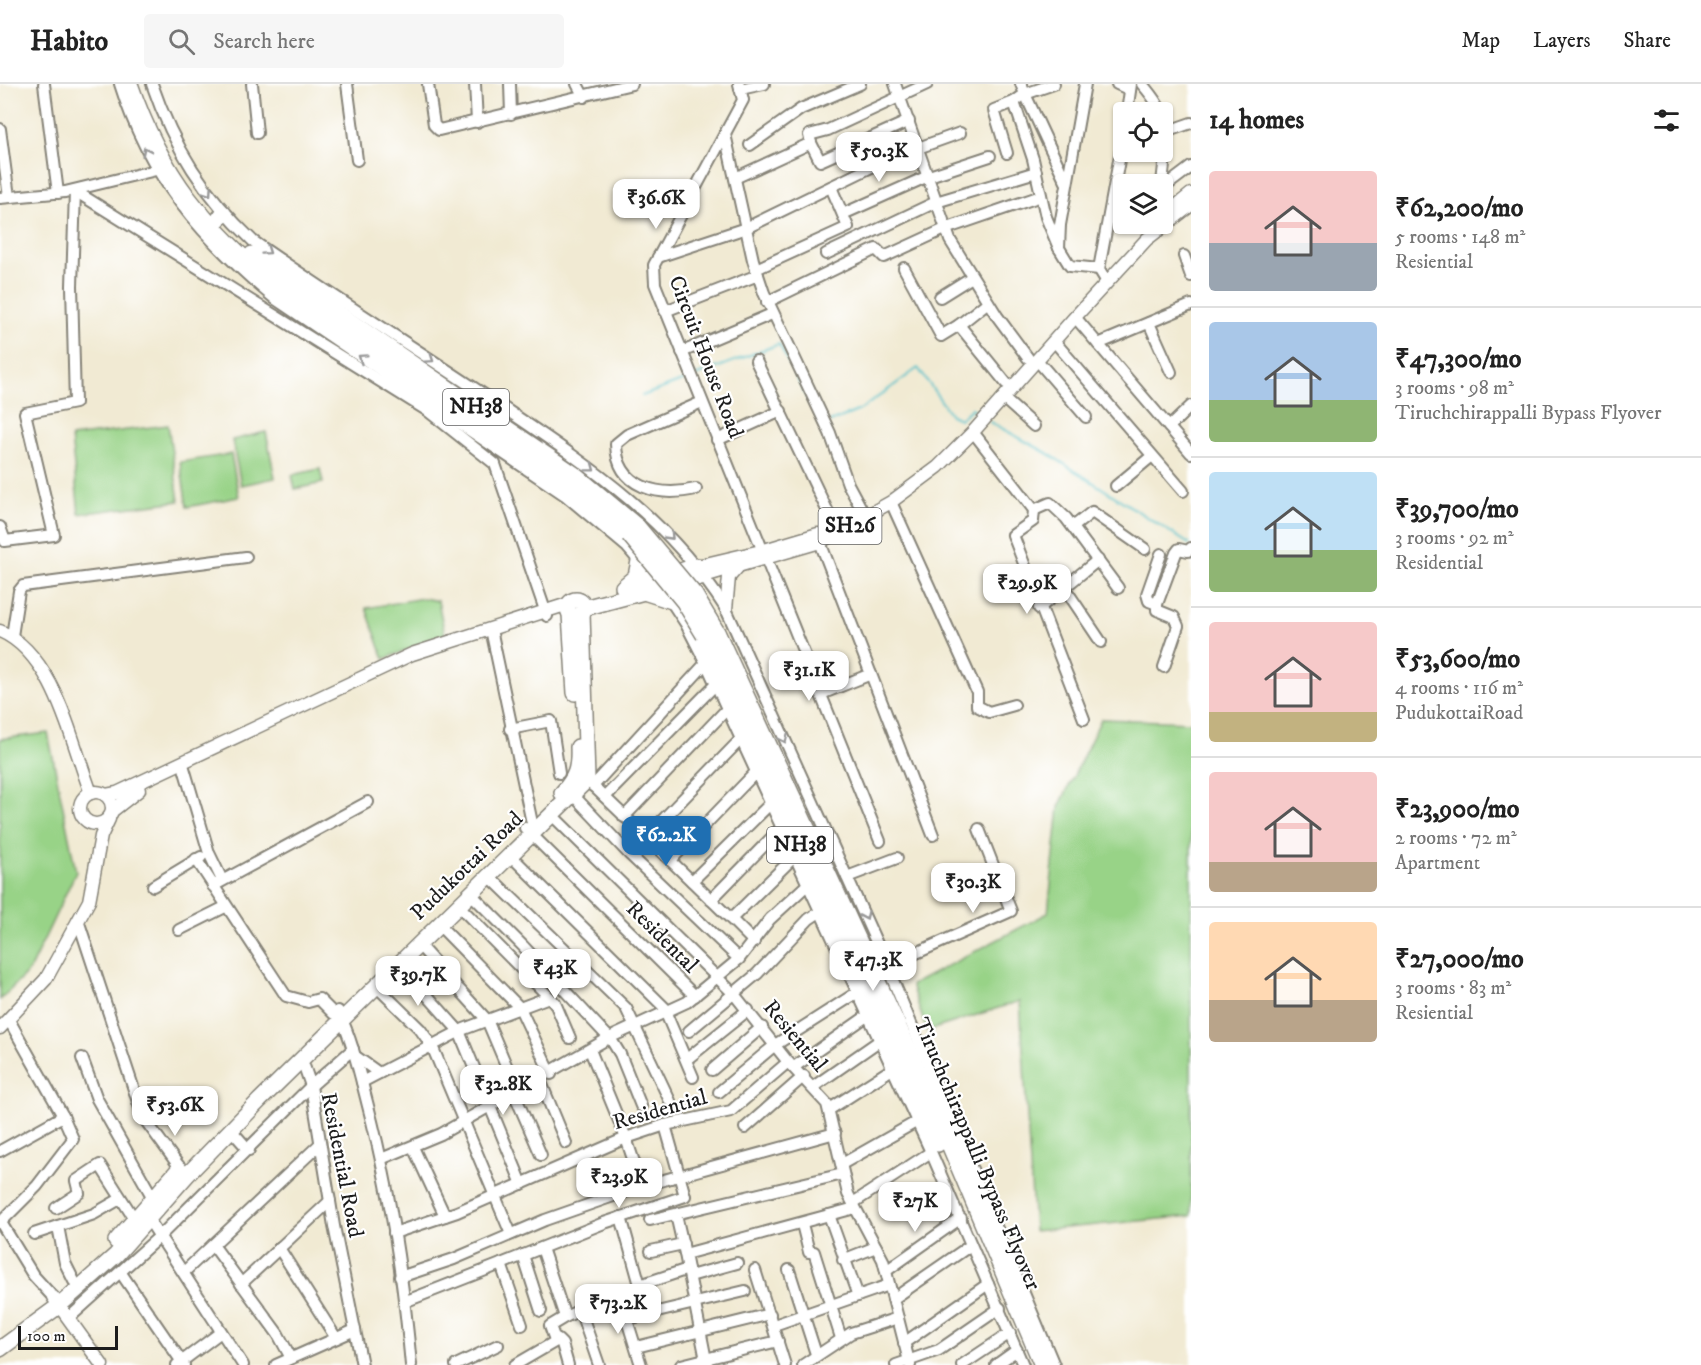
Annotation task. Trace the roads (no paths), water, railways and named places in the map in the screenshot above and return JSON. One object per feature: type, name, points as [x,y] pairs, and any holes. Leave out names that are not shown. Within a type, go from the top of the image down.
[{"type":"highway","name":"Tiruchchirappalli Bypass Flyover","points":[[130,84],[142,118],[164,164],[214,223],[279,289],[572,489],[631,536],[655,563],[684,602],[704,633],[1038,1362]]},
{"type":"highway","name":"NH38","points":[[139,84],[171,159],[195,202]]},
{"type":"highway","points":[[575,608],[604,598],[621,589],[636,576],[639,561]]},
{"type":"highway","points":[[621,589],[658,583],[701,571]]},
{"type":"highway","points":[[604,598],[645,592],[658,583]]},
{"type":"highway","points":[[645,592],[672,601]]},
{"type":"highway","points":[[575,608],[590,783]]},
{"type":"highway","points":[[0,1336],[57,1301],[74,1281],[142,1220],[153,1198],[183,1172],[338,1015],[529,829],[573,780],[578,770],[575,608]]},
{"type":"highway","name":"Pudukottai Road","points":[[0,1349],[116,1255],[183,1172],[231,1130],[302,1060],[338,1015],[376,986],[511,856],[529,829],[552,815],[590,783]]},
{"type":"main road","points":[[1173,208],[1191,194]]},
{"type":"main road","name":"SH26","points":[[998,398],[1006,382],[1054,341],[1075,316],[1102,276],[1191,205]]},
{"type":"main road","name":"SH26","points":[[701,571],[737,568],[763,555],[836,529],[891,502],[938,467],[1102,276],[1144,234]]},
{"type":"main road","name":"SH26","points":[[701,571],[820,542],[933,460],[973,427]]},
{"type":"main road","points":[[726,609],[729,577],[737,568]]},
{"type":"main road","points":[[96,859],[93,836],[81,815],[80,807],[85,796],[91,793],[106,795],[117,793],[466,638],[546,613],[575,608]]},
{"type":"main road","points":[[466,638],[492,634],[546,613]]},
{"type":"main road","points":[[0,631],[12,636],[28,650],[55,695],[91,793]]},
{"type":"main road","points":[[87,822],[95,825],[111,815],[133,793],[251,732]]},
{"type":"main road","points":[[4,1024],[46,979],[89,901],[101,836],[111,815],[112,802],[106,795]]},
{"type":"main road","points":[[57,1301],[102,1365]]},
{"type":"street","points":[[44,84],[58,193]]},
{"type":"street","points":[[120,84],[132,122],[156,170],[214,223],[254,241],[589,466],[654,521],[701,571],[726,609],[887,966],[1054,1365]]},
{"type":"street","points":[[152,84],[214,223],[255,282],[274,298],[565,495],[631,536],[639,561],[672,601],[704,633],[705,663],[961,1218],[1023,1365]]},
{"type":"street","points":[[252,84],[257,133]]},
{"type":"street","points":[[346,84],[357,160]]},
{"type":"street","points":[[428,84],[436,128],[439,130],[511,114],[590,92],[632,84]]},
{"type":"street","points":[[475,84],[477,122]]},
{"type":"street","points":[[510,84],[511,114]]},
{"type":"street","points":[[577,84],[590,92]]},
{"type":"street","points":[[739,87],[764,84]]},
{"type":"street","points":[[750,145],[801,109],[860,84]]},
{"type":"street","points":[[895,84],[945,229],[972,277],[988,302],[1033,359],[1086,417]]},
{"type":"street","points":[[909,121],[820,161],[809,135],[828,130],[927,84]]},
{"type":"street","points":[[1007,153],[994,110],[1014,102],[1023,89],[1054,84]]},
{"type":"street","points":[[1059,248],[1066,183],[1085,84]]},
{"type":"street","points":[[1117,84],[1130,87],[1128,102]]},
{"type":"street","points":[[1142,84],[1157,102]]},
{"type":"street","name":"Circuit House Road","points":[[739,87],[743,100],[658,257],[653,274],[664,311],[880,842]]},
{"type":"street","points":[[1023,89],[1066,183]]},
{"type":"street","points":[[1014,102],[1054,240],[1070,266],[1102,276],[1113,222]]},
{"type":"street","points":[[1173,129],[1191,123]]},
{"type":"street","points":[[0,129],[5,197],[75,190],[156,170]]},
{"type":"street","points":[[658,257],[746,228],[890,158],[960,133]]},
{"type":"street","points":[[725,134],[746,228],[767,302],[827,428],[848,484],[862,510]]},
{"type":"street","points":[[735,178],[811,143]]},
{"type":"street","points":[[843,214],[926,177],[990,156]]},
{"type":"street","points":[[1173,181],[1191,167]]},
{"type":"street","points":[[826,254],[936,202],[1036,172]]},
{"type":"street","points":[[664,311],[757,272],[848,227],[831,187]]},
{"type":"street","points":[[75,190],[428,411],[495,464],[546,613]]},
{"type":"street","points":[[0,527],[5,541],[54,535],[25,412],[75,403],[72,286],[75,190]]},
{"type":"street","points":[[767,302],[876,249],[884,257],[945,229],[1041,196]]},
{"type":"street","points":[[1184,256],[1191,276]]},
{"type":"street","points":[[904,268],[941,336],[959,326],[988,302]]},
{"type":"street","points":[[940,297],[972,277]]},
{"type":"street","points":[[244,296],[255,282]]},
{"type":"street","points":[[1098,344],[1191,306]]},
{"type":"street","points":[[682,352],[772,314]]},
{"type":"street","points":[[1075,316],[1191,453]]},
{"type":"street","points":[[1149,323],[1171,372]]},
{"type":"street","points":[[959,326],[1006,382]]},
{"type":"street","points":[[1054,341],[1183,491]]},
{"type":"street","points":[[756,361],[836,529]]},
{"type":"street","points":[[998,398],[1035,426]]},
{"type":"street","points":[[696,489],[683,492],[649,491],[641,488],[625,471],[616,444],[619,439],[627,435],[702,402]]},
{"type":"street","points":[[1169,427],[1191,406]]},
{"type":"street","points":[[717,440],[781,411]]},
{"type":"street","points":[[973,427],[1034,510],[1033,521],[1013,535],[1039,608],[1084,719]]},
{"type":"street","points":[[1116,486],[1152,456]]},
{"type":"street","points":[[891,502],[977,692],[977,706],[989,712],[1014,705]]},
{"type":"street","points":[[1034,510],[1050,503],[1073,527],[1118,588]]},
{"type":"street","points":[[1073,527],[1092,512],[1145,549]]},
{"type":"street","points":[[631,536],[654,521]]},
{"type":"street","points":[[820,542],[933,835]]},
{"type":"street","points":[[1164,667],[1178,627],[1174,617],[1157,610],[1157,604],[1176,553],[1179,549],[1191,549]]},
{"type":"street","points":[[1157,604],[1149,601],[1147,594],[1161,554]]},
{"type":"street","points":[[12,636],[19,591],[23,586],[246,557]]},
{"type":"street","points":[[1039,608],[1098,560]]},
{"type":"street","points":[[1064,587],[1101,642]]},
{"type":"street","points":[[704,633],[726,609]]},
{"type":"street","points":[[492,634],[529,829]]},
{"type":"street","points":[[705,663],[590,783],[753,942]]},
{"type":"street","points":[[820,694],[872,674]]},
{"type":"street","points":[[605,797],[716,684]]},
{"type":"street","points":[[624,817],[727,710]]},
{"type":"street","points":[[510,729],[551,721],[559,774]]},
{"type":"street","points":[[646,837],[741,740]]},
{"type":"street","points":[[184,768],[225,907],[286,996],[308,1002],[319,999],[338,1015],[354,1052],[381,1159],[394,1233],[411,1365]]},
{"type":"street","points":[[671,860],[756,772]]},
{"type":"street","points":[[573,795],[630,855],[739,959]]},
{"type":"street","points":[[217,883],[368,802]]},
{"type":"street","points":[[692,881],[770,804]]},
{"type":"street","name":"Resiential","points":[[552,815],[734,994],[830,1109],[843,1169],[854,1205],[876,1246],[886,1271],[909,1363]]},
{"type":"street","points":[[711,900],[782,827]]},
{"type":"street","name":"Residental","points":[[529,829],[695,996]]},
{"type":"street","points":[[887,966],[1011,911],[979,829]]},
{"type":"street","points":[[153,886],[209,853]]},
{"type":"street","points":[[511,856],[666,1010],[693,1077]]},
{"type":"street","points":[[731,919],[795,856]]},
{"type":"street","points":[[847,877],[897,858]]},
{"type":"street","points":[[196,859],[217,883]]},
{"type":"street","points":[[489,876],[626,1008],[636,1024],[670,1101]]},
{"type":"street","points":[[381,1159],[413,1147],[464,1122],[551,1074],[609,1038],[687,1002],[739,959],[770,919],[808,884]]},
{"type":"street","points":[[470,893],[524,946],[609,1038],[621,1054],[642,1106]]},
{"type":"street","points":[[458,905],[555,1004],[570,1038]]},
{"type":"street","points":[[179,930],[225,907]]},
{"type":"street","points":[[689,1031],[734,994],[809,919],[821,911]]},
{"type":"street","points":[[78,920],[143,1117],[183,1172]]},
{"type":"street","points":[[438,924],[520,1008],[551,1074]]},
{"type":"street","points":[[418,944],[487,1020],[541,1155]]},
{"type":"street","points":[[399,964],[459,1031],[522,1185]]},
{"type":"street","points":[[376,986],[420,1029],[432,1046],[511,1234]]},
{"type":"street","points":[[719,1092],[775,1045],[858,992]]},
{"type":"street","points":[[362,1082],[459,1031],[549,997]]},
{"type":"street","points":[[687,1059],[748,1010]]},
{"type":"street","points":[[791,1065],[867,1016]]},
{"type":"street","points":[[4,1024],[63,1116],[73,1139],[37,1186],[1,1222],[33,1275],[57,1301]]},
{"type":"street","points":[[712,1070],[762,1027]]},
{"type":"street","points":[[813,1087],[879,1041]]},
{"type":"street","points":[[590,1050],[626,1138],[642,1186]]},
{"type":"street","points":[[354,1052],[379,1073]]},
{"type":"street","points":[[302,1060],[310,1086],[354,1052]]},
{"type":"street","points":[[82,1058],[98,1099],[153,1198]]},
{"type":"street","name":"Residential","points":[[394,1233],[445,1216],[522,1185],[626,1138],[665,1125],[731,1111],[791,1065]]},
{"type":"street","points":[[830,1109],[892,1069]]},
{"type":"street","points":[[745,1128],[804,1076]]},
{"type":"street","points":[[540,1080],[566,1143]]},
{"type":"street","name":"Residential Road","points":[[310,1086],[362,1365]]},
{"type":"street","name":"Residential Road","points":[[69,1318],[161,1235],[249,1150],[310,1086]]},
{"type":"street","points":[[0,1152],[63,1116]]},
{"type":"street","points":[[650,1220],[676,1215],[843,1169],[916,1122]]},
{"type":"street","points":[[404,1302],[621,1217],[685,1196],[665,1125]]},
{"type":"street","points":[[231,1130],[249,1150]]},
{"type":"street","points":[[400,1278],[454,1259],[511,1234],[678,1174],[741,1160],[835,1133]]},
{"type":"street","points":[[184,1272],[320,1144]]},
{"type":"street","points":[[413,1147],[445,1216]]},
{"type":"street","points":[[651,1251],[684,1249],[802,1224],[829,1215],[854,1205],[931,1152]]},
{"type":"street","points":[[56,1208],[79,1194],[76,1181],[100,1165],[103,1166],[120,1199],[161,1235],[243,1365]]},
{"type":"street","points":[[34,1234],[94,1214],[120,1199]]},
{"type":"street","points":[[242,1284],[330,1200]]},
{"type":"street","points":[[676,1215],[706,1362]]},
{"type":"street","points":[[829,1215],[843,1260],[858,1296]]},
{"type":"street","points":[[621,1217],[640,1285],[689,1272],[737,1263]]},
{"type":"street","points":[[886,1271],[961,1218]]},
{"type":"street","points":[[802,1224],[809,1252],[814,1252],[841,1338]]},
{"type":"street","points":[[58,1226],[65,1263],[74,1281]]},
{"type":"street","points":[[213,1245],[291,1358]]},
{"type":"street","points":[[893,1299],[971,1245]]},
{"type":"street","points":[[843,1260],[876,1246]]},
{"type":"street","points":[[279,1248],[336,1338]]},
{"type":"street","points":[[542,1248],[565,1317]]},
{"type":"street","points":[[523,1255],[541,1311]]},
{"type":"street","points":[[501,1264],[522,1325]]},
{"type":"street","points":[[755,1270],[785,1365]]},
{"type":"street","points":[[789,1270],[816,1354]]},
{"type":"street","points":[[121,1273],[181,1364],[221,1332]]},
{"type":"street","points":[[904,1343],[988,1284]]},
{"type":"street","points":[[774,1325],[889,1285]]},
{"type":"street","points":[[628,1319],[745,1291]]},
{"type":"street","points":[[568,1365],[562,1344],[555,1340],[550,1326],[618,1292],[641,1365]]},
{"type":"street","points":[[896,1365],[909,1363],[939,1350],[1000,1308]]},
{"type":"street","points":[[580,1310],[599,1365]]},
{"type":"street","points":[[636,1347],[770,1314]]},
{"type":"street","points":[[803,1365],[841,1338],[898,1318]]},
{"type":"street","points":[[1037,1325],[1038,1362]]},
{"type":"street","points":[[276,1365],[355,1330]]},
{"type":"street","points":[[962,1365],[1010,1333]]},
{"type":"street","points":[[515,1365],[555,1340]]},
{"type":"street","points":[[681,1365],[706,1362],[778,1341]]},
{"type":"street","points":[[456,1365],[498,1346]]},
{"type":"street","points":[[996,1365],[1017,1350]]},
{"type":"waterway","points":[[695,376],[779,344],[811,405]]},
{"type":"waterway","points":[[830,422],[860,410],[918,368],[951,415],[960,419],[972,408],[983,416]]},
{"type":"waterway","points":[[642,396],[690,378]]},
{"type":"waterway","points":[[990,422],[1047,453],[1189,544]]}]
